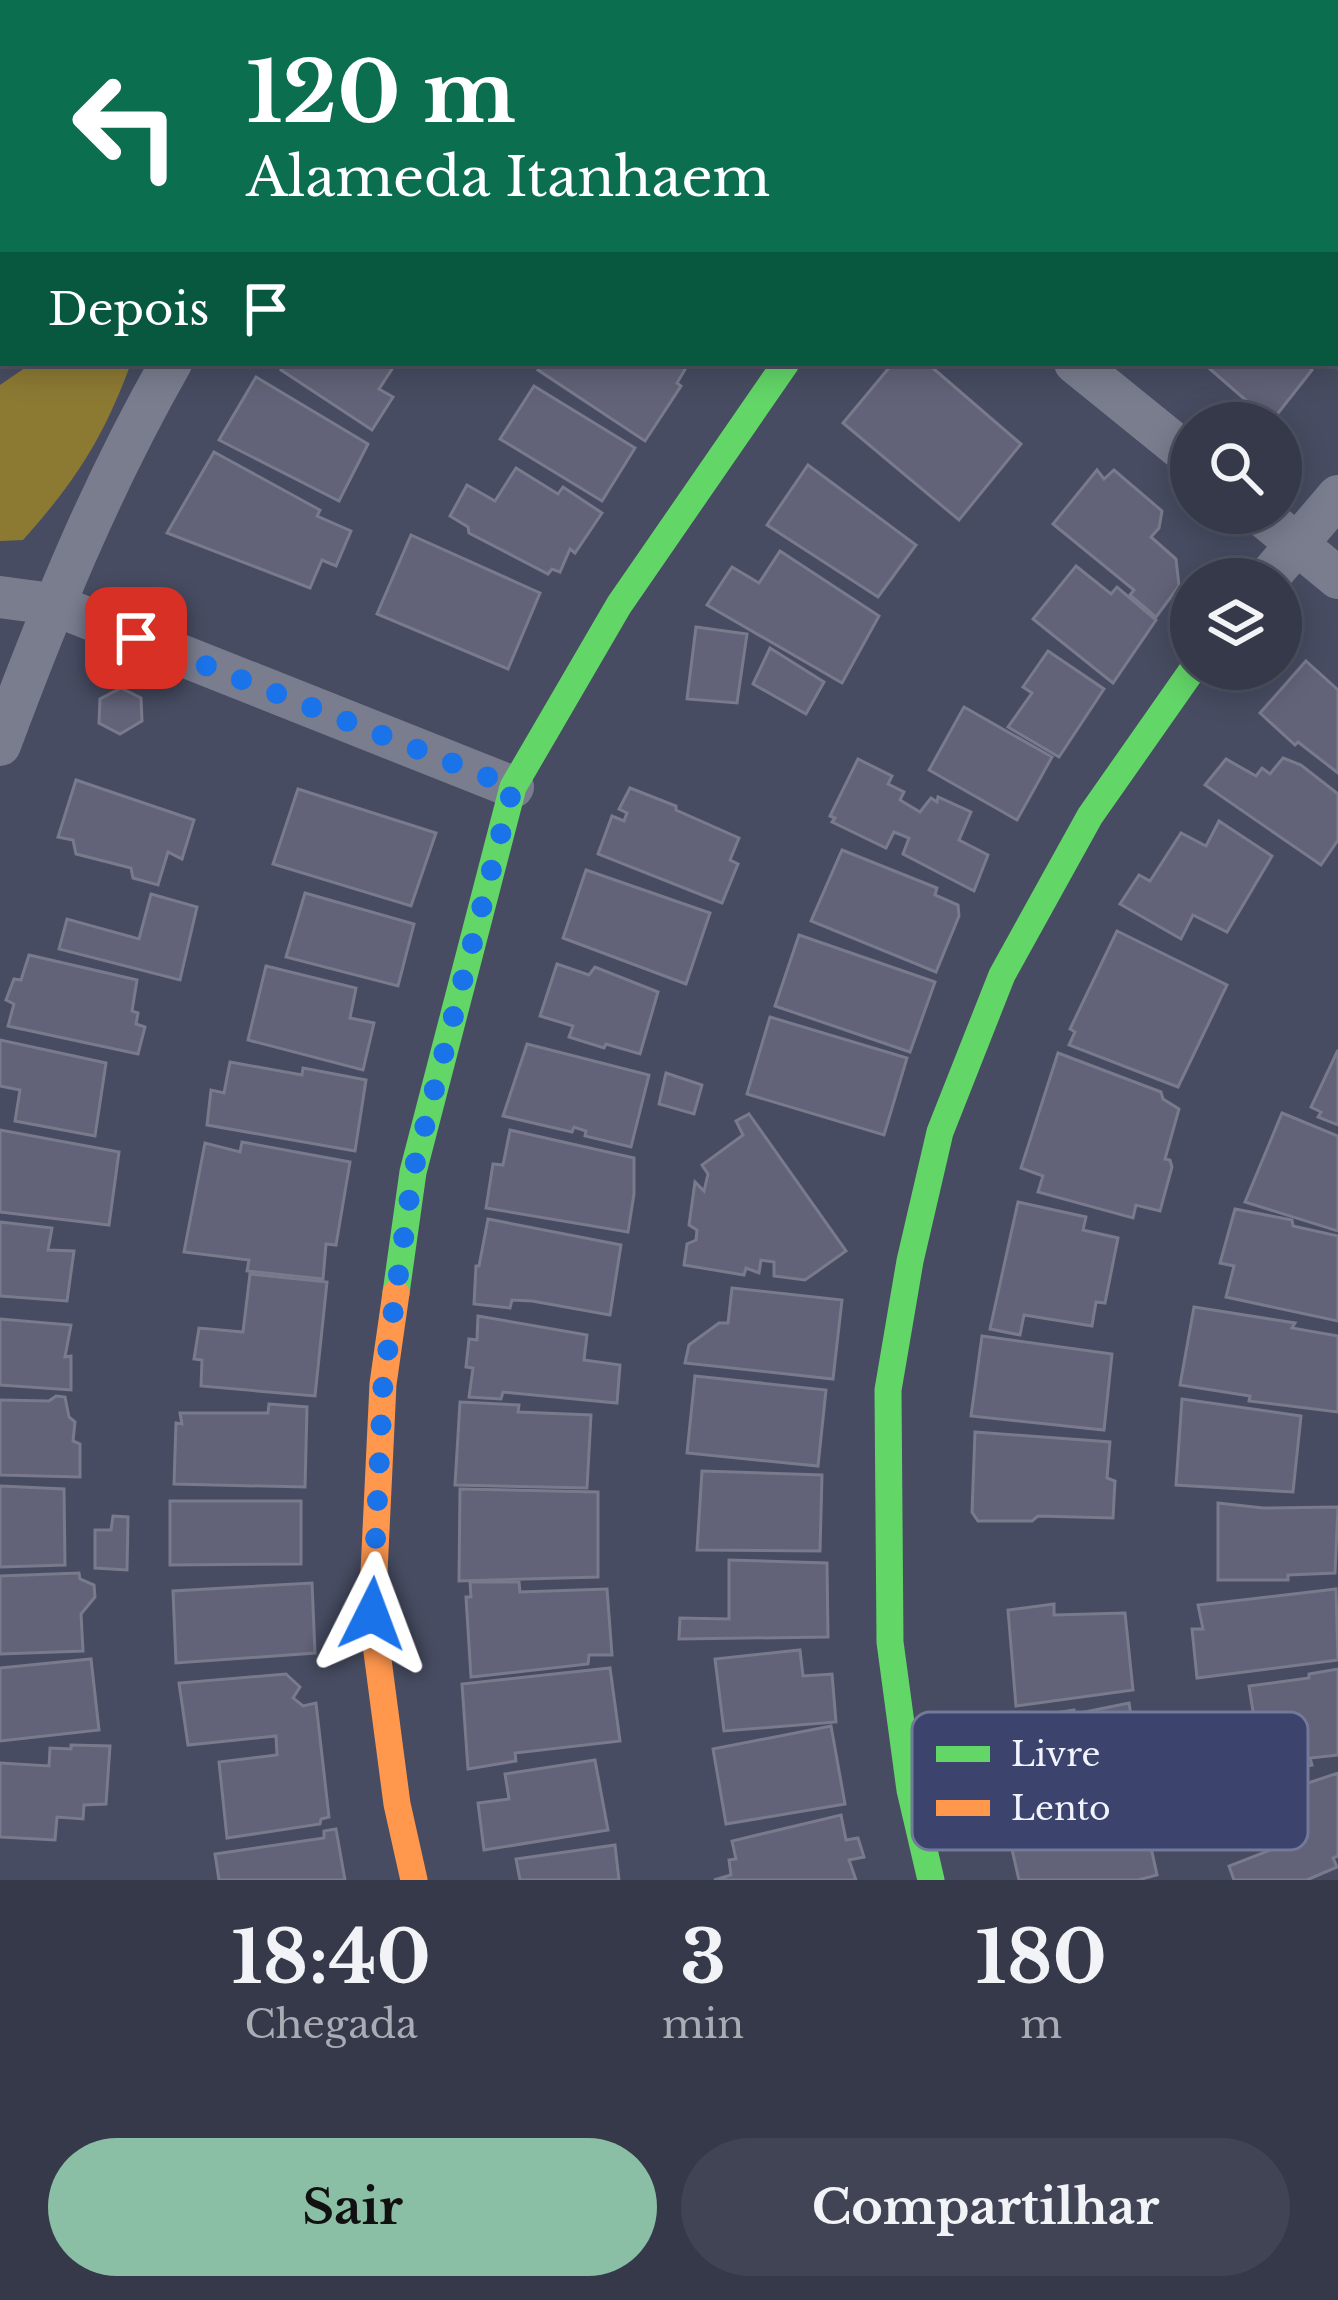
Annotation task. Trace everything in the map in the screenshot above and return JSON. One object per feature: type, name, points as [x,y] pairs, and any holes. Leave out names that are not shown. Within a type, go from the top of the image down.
[{"type":"street","points":[[0,745],[52,604],[118,457],[169,366]]},
{"type":"street","points":[[414,1880],[398,1804],[372,1614],[383,1384],[413,1172],[513,787],[619,605],[783,366]]},
{"type":"street","points":[[1079,366],[1170,441]]},
{"type":"street","points":[[1285,558],[1338,496]]},
{"type":"street","points":[[1285,534],[1338,578]]},
{"type":"street","points":[[0,597],[52,604],[513,787]]},
{"type":"street","points":[[912,1799],[890,1642],[888,1390],[910,1261],[940,1132],[1002,975],[1090,816],[1178,690]]},
{"type":"street","points":[[924,1850],[931,1880]]},
{"type":"shaded area","points":[[28,366],[130,366],[86,458],[23,540],[0,541],[0,385]]},
{"type":"building","points":[[283,366],[394,366],[379,389],[393,397],[372,430],[281,370]]},
{"type":"building","points":[[541,366],[687,366],[677,383],[681,386],[645,441],[538,370]]},
{"type":"building","points":[[890,366],[930,366],[1021,444],[959,520],[843,423]]},
{"type":"building","points":[[1206,366],[1309,366],[1312,370],[1287,402],[1248,402]]},
{"type":"building","points":[[256,377],[368,444],[339,501],[219,440]]},
{"type":"building","points":[[534,386],[635,448],[602,501],[500,439]]},
{"type":"building","points":[[214,452],[320,510],[317,516],[351,531],[336,566],[322,560],[310,588],[167,533]]},
{"type":"building","points":[[808,465],[916,545],[878,597],[767,525]]},
{"type":"building","points":[[516,468],[558,494],[563,487],[602,513],[575,553],[570,549],[560,572],[552,569],[548,574],[469,533],[468,527],[450,516],[467,485],[495,501]]},
{"type":"building","points":[[1097,470],[1104,479],[1114,470],[1162,511],[1159,528],[1151,537],[1175,558],[1170,558],[1170,598],[1156,617],[1130,595],[1134,590],[1053,524]]},
{"type":"building","points":[[411,535],[540,593],[508,669],[377,614]]},
{"type":"building","points":[[780,551],[879,616],[842,683],[707,605],[732,567],[759,583]]},
{"type":"building","points":[[1076,566],[1111,594],[1117,587],[1156,620],[1113,683],[1033,619]]},
{"type":"building","points":[[696,627],[747,634],[737,703],[687,699]]},
{"type":"building","points":[[770,648],[824,682],[806,714],[753,684]]},
{"type":"building","points":[[1048,651],[1104,689],[1059,757],[1008,727],[1032,693],[1023,687]]},
{"type":"building","points":[[1306,661],[1338,690],[1338,773],[1298,742],[1295,745],[1260,713],[1280,690],[1302,690]]},
{"type":"building","points":[[121,688],[141,698],[142,721],[120,734],[99,723],[100,699]]},
{"type":"building","points":[[964,707],[1052,757],[1017,820],[929,770]]},
{"type":"building","points":[[1283,758],[1301,765],[1338,794],[1338,840],[1321,865],[1205,785],[1226,759],[1256,776],[1262,768],[1270,774]]},
{"type":"building","points":[[858,759],[892,776],[888,784],[904,792],[900,800],[920,812],[931,798],[937,802],[938,797],[971,812],[959,840],[988,855],[974,891],[903,854],[909,838],[894,832],[886,848],[832,822],[835,818],[830,816]]},
{"type":"building","points":[[76,780],[194,820],[182,859],[168,852],[158,885],[133,878],[131,868],[76,854],[73,840],[58,837]]},
{"type":"building","points":[[630,788],[739,838],[730,860],[738,864],[722,903],[598,854],[612,816],[624,821],[627,813],[619,809]]},
{"type":"building","points":[[298,789],[436,833],[411,906],[273,864]]},
{"type":"building","points":[[1219,821],[1272,856],[1227,932],[1193,915],[1181,939],[1120,904],[1139,875],[1150,881],[1181,833],[1206,846]]},
{"type":"building","points":[[842,850],[937,888],[935,895],[958,905],[959,916],[936,972],[811,921]]},
{"type":"building","points":[[586,870],[710,913],[686,984],[563,938]]},
{"type":"building","points":[[305,893],[414,924],[398,986],[286,957]]},
{"type":"building","points":[[151,894],[197,907],[180,980],[59,949],[67,919],[139,939]]},
{"type":"building","points":[[1117,931],[1227,985],[1178,1087],[1069,1045],[1075,1032],[1070,1029]]},
{"type":"building","points":[[799,935],[935,982],[910,1052],[775,1006]]},
{"type":"building","points":[[29,955],[137,980],[132,1011],[138,1013],[136,1024],[145,1027],[138,1054],[8,1026],[14,1004],[6,1000],[14,979],[21,980]]},
{"type":"building","points":[[557,964],[589,975],[595,967],[658,992],[640,1054],[569,1037],[573,1026],[540,1016]]},
{"type":"building","points":[[266,966],[356,988],[350,1018],[374,1023],[363,1070],[248,1040]]},
{"type":"building","points":[[770,1017],[907,1058],[884,1135],[747,1094]]},
{"type":"building","points":[[0,1040],[106,1063],[95,1136],[15,1121],[20,1090],[0,1086]]},
{"type":"building","points":[[527,1044],[649,1075],[631,1147],[585,1136],[586,1131],[574,1127],[572,1132],[503,1116]]},
{"type":"building","points":[[1338,1050],[1338,1125],[1318,1117],[1321,1112],[1311,1107]]},
{"type":"building","points":[[1058,1053],[1161,1092],[1163,1099],[1179,1109],[1165,1159],[1172,1167],[1160,1211],[1136,1205],[1133,1218],[1038,1192],[1043,1176],[1021,1168]]},
{"type":"building","points":[[230,1062],[302,1075],[303,1068],[366,1080],[355,1151],[207,1125],[211,1090],[224,1093]]},
{"type":"building","points":[[666,1073],[702,1085],[694,1114],[659,1104]]},
{"type":"building","points":[[1282,1113],[1338,1136],[1338,1231],[1245,1202]]},
{"type":"building","points":[[749,1114],[846,1251],[805,1280],[774,1276],[774,1262],[761,1260],[759,1273],[746,1268],[744,1275],[684,1265],[687,1244],[696,1240],[697,1230],[689,1225],[695,1182],[704,1191],[708,1174],[702,1165],[743,1135],[736,1121]]},
{"type":"building","points":[[0,1130],[119,1152],[109,1225],[0,1212]]},
{"type":"building","points":[[510,1130],[634,1158],[628,1232],[486,1208],[493,1164],[503,1165]]},
{"type":"building","points":[[242,1142],[350,1162],[336,1245],[326,1244],[323,1279],[247,1271],[249,1260],[184,1252],[205,1143],[240,1152]]},
{"type":"building","points":[[1018,1202],[1086,1217],[1083,1230],[1118,1238],[1105,1303],[1096,1302],[1092,1326],[1024,1315],[1020,1335],[990,1329]]},
{"type":"building","points":[[1235,1209],[1292,1220],[1293,1226],[1338,1236],[1338,1321],[1226,1297],[1234,1266],[1220,1263]]},
{"type":"building","points":[[488,1219],[621,1245],[610,1315],[532,1301],[512,1300],[510,1308],[474,1304],[476,1266]]},
{"type":"building","points":[[0,1222],[52,1228],[48,1250],[74,1251],[67,1301],[0,1296]]},
{"type":"building","points":[[250,1274],[327,1282],[315,1396],[201,1386],[202,1360],[194,1359],[199,1328],[243,1332]]},
{"type":"building","points":[[732,1288],[842,1300],[833,1379],[685,1363],[689,1345],[719,1323],[728,1323]]},
{"type":"building","points":[[1194,1307],[1295,1323],[1292,1328],[1338,1336],[1338,1412],[1249,1401],[1250,1396],[1180,1385]]},
{"type":"building","points":[[478,1316],[587,1335],[584,1360],[620,1365],[617,1403],[503,1392],[501,1399],[469,1397],[473,1368],[466,1367],[469,1339],[477,1340]]},
{"type":"building","points":[[0,1319],[71,1325],[65,1357],[71,1356],[71,1390],[0,1385]]},
{"type":"building","points":[[982,1336],[1112,1354],[1104,1430],[971,1416]]},
{"type":"building","points":[[695,1376],[826,1390],[818,1466],[687,1453]]},
{"type":"building","points":[[65,1397],[69,1417],[75,1422],[73,1441],[80,1444],[80,1477],[0,1475],[0,1400],[49,1401]]},
{"type":"building","points":[[1182,1399],[1301,1416],[1293,1492],[1176,1485]]},
{"type":"building","points":[[460,1402],[519,1405],[518,1412],[591,1415],[587,1488],[455,1485]]},
{"type":"building","points":[[269,1404],[307,1407],[305,1487],[174,1484],[180,1413],[268,1413]]},
{"type":"building","points":[[975,1432],[1110,1442],[1107,1478],[1115,1481],[1113,1518],[1038,1516],[1032,1521],[978,1521],[972,1512]]},
{"type":"building","points":[[702,1471],[822,1475],[820,1551],[697,1550]]},
{"type":"building","points":[[0,1486],[64,1489],[65,1565],[0,1567]]},
{"type":"building","points":[[460,1489],[598,1492],[598,1577],[459,1581]]},
{"type":"building","points":[[170,1501],[301,1501],[301,1564],[170,1565]]},
{"type":"building","points":[[1218,1503],[1338,1507],[1335,1573],[1288,1575],[1288,1580],[1218,1580]]},
{"type":"building","points":[[113,1516],[128,1517],[127,1570],[95,1568],[95,1530],[111,1530]]},
{"type":"building","points":[[729,1560],[827,1563],[828,1637],[679,1639],[680,1618],[729,1619]]},
{"type":"building","points":[[79,1573],[80,1579],[94,1585],[95,1597],[81,1614],[83,1651],[0,1654],[0,1576]]},
{"type":"building","points":[[470,1582],[519,1582],[520,1592],[607,1589],[612,1655],[589,1655],[588,1664],[471,1677],[466,1597],[471,1597]]},
{"type":"building","points":[[312,1583],[315,1653],[176,1663],[173,1591]]},
{"type":"building","points":[[1336,1589],[1338,1660],[1197,1678],[1192,1629],[1203,1629],[1198,1605]]},
{"type":"building","points":[[1054,1604],[1054,1615],[1125,1613],[1133,1690],[1016,1706],[1008,1610]]},
{"type":"building","points":[[800,1650],[803,1676],[832,1674],[836,1722],[724,1731],[715,1659]]},
{"type":"building","points":[[91,1659],[99,1730],[0,1741],[0,1668]]},
{"type":"building","points":[[610,1668],[620,1741],[515,1753],[516,1761],[468,1769],[462,1684]]},
{"type":"building","points":[[1338,1669],[1338,1755],[1310,1758],[1312,1765],[1308,1766],[1308,1712],[1253,1712],[1249,1686],[1309,1678],[1309,1674]]},
{"type":"building","points":[[286,1674],[300,1687],[293,1698],[303,1706],[316,1703],[329,1817],[320,1824],[227,1838],[219,1762],[277,1755],[276,1736],[188,1745],[179,1683]]},
{"type":"building","points":[[1129,1703],[1130,1712],[1085,1712]]},
{"type":"building","points":[[831,1726],[845,1804],[726,1824],[713,1749]]},
{"type":"building","points":[[71,1745],[110,1746],[106,1804],[84,1805],[83,1819],[57,1817],[55,1840],[0,1837],[0,1763],[49,1766],[50,1748],[71,1749]]},
{"type":"building","points":[[595,1760],[608,1830],[484,1850],[478,1803],[509,1799],[505,1774]]},
{"type":"building","points":[[1338,1773],[1338,1856],[1333,1858],[1337,1867],[1307,1880],[1234,1880],[1229,1866],[1270,1850],[1308,1850],[1308,1783]]},
{"type":"building","points":[[841,1815],[846,1840],[858,1838],[864,1857],[849,1860],[856,1880],[714,1880],[731,1875],[729,1860],[736,1859],[732,1841]]},
{"type":"building","points":[[336,1829],[345,1880],[219,1880],[215,1854],[324,1838],[324,1831]]},
{"type":"building","points":[[615,1845],[619,1880],[520,1880],[516,1859]]},
{"type":"building","points":[[1012,1850],[1152,1850],[1157,1875],[1138,1880],[1019,1880]]},
{"type":"traffic: fast","points":[[396,1293],[413,1172],[513,787],[619,605],[784,366]]},
{"type":"traffic: fast","points":[[912,1799],[890,1642],[888,1390],[910,1261],[940,1132],[1002,975],[1090,816],[1178,690]]},
{"type":"traffic: fast","points":[[924,1850],[931,1880]]},
{"type":"traffic: slow","points":[[396,1293],[383,1384],[372,1614],[397,1804],[414,1880]]},
{"type":"route","points":[[136,638],[513,787],[413,1172],[383,1384],[372,1614]]}]
